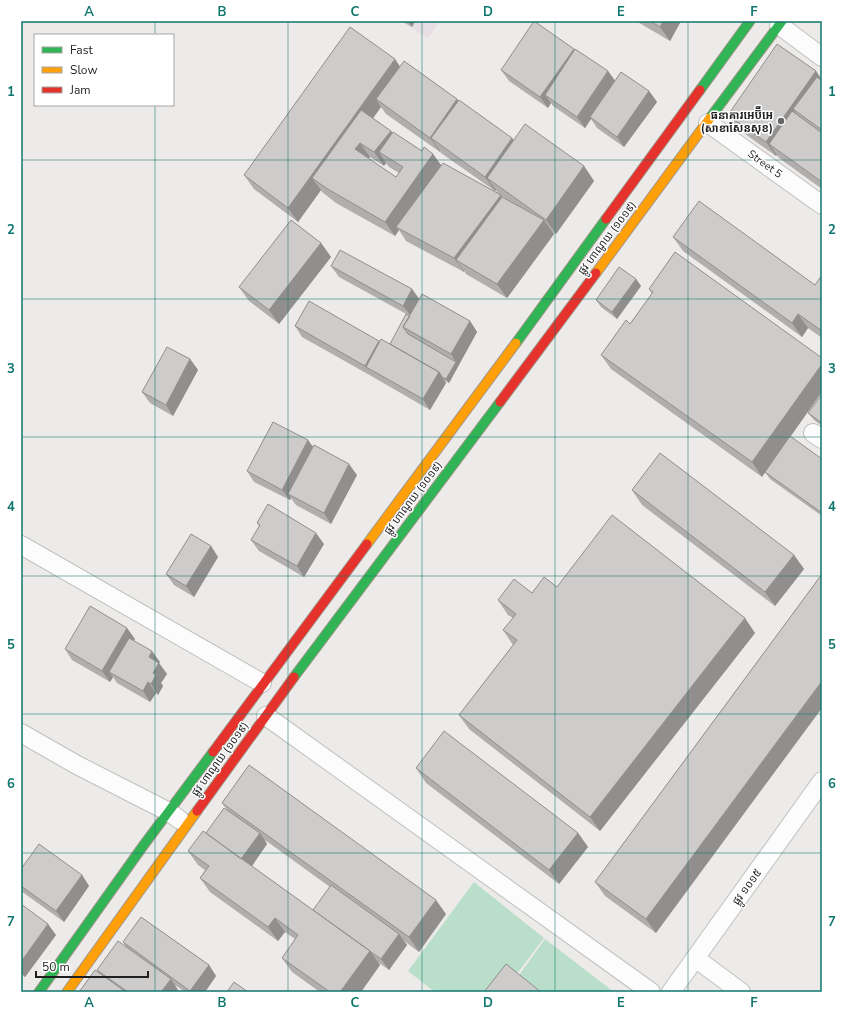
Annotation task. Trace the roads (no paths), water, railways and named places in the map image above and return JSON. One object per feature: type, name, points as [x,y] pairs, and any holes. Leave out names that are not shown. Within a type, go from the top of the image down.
[{"type":"main road","name":"ផ្លូវ ហាណូយ (១០១៩)","points":[[39,992],[262,683],[524,331],[750,21]]},
{"type":"main road","name":"ផ្លូវ ហាណូយ (១០១៩)","points":[[67,992],[266,716],[708,123],[780,23]]},
{"type":"street","points":[[780,23],[822,56]]},
{"type":"street","name":"Street 5","points":[[708,123],[822,205]]},
{"type":"street","points":[[21,545],[262,683]]},
{"type":"street","points":[[266,716],[651,992]]},
{"type":"street","points":[[21,733],[77,765],[169,812],[187,825]]},
{"type":"street","name":"ផ្លូវ ១០១៥","points":[[671,992],[822,781]]},
{"type":"street","points":[[695,958],[741,992]]},
{"type":"place","name":"ធនាគារអេប៊ីអេ (សាខាសែនសុខ)","points":[[781,121]]}]
